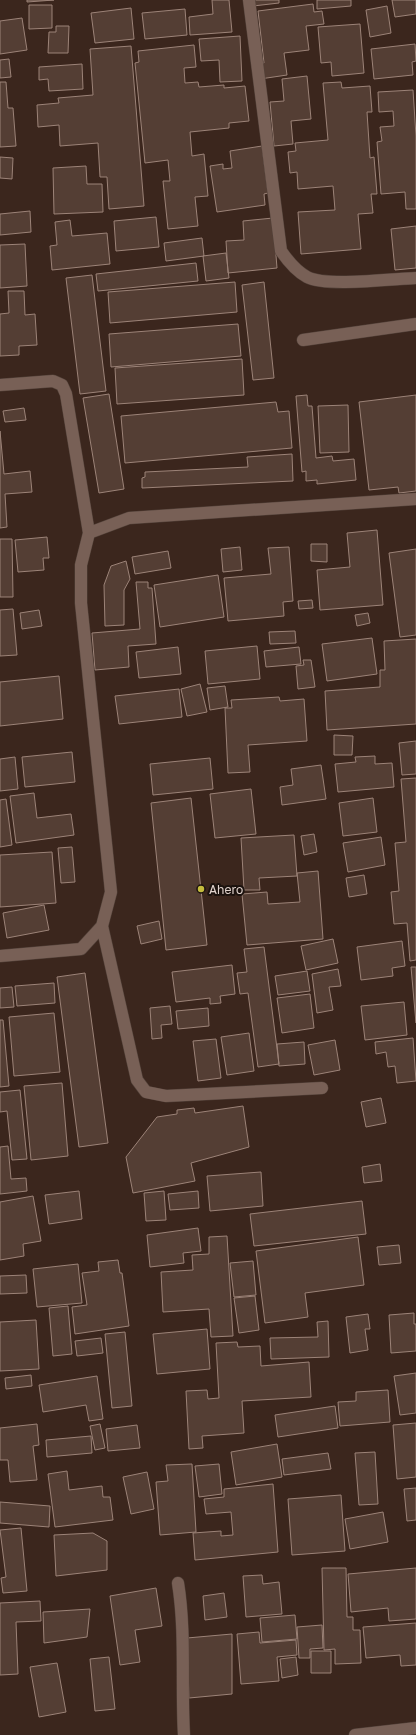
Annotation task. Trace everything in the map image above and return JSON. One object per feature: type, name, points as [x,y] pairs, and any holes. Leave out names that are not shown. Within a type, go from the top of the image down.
[{"type":"street","points":[[249,0],[281,251],[292,266],[307,277],[324,282],[416,278]]},
{"type":"street","points":[[302,340],[416,324]]},
{"type":"street","points":[[0,385],[53,381],[62,385],[71,422],[89,533],[81,565],[81,603],[111,892],[102,926],[81,949],[0,956]]},
{"type":"street","points":[[89,533],[129,518],[416,499]]},
{"type":"street","points":[[102,926],[137,1080],[146,1092],[166,1096],[322,1088]]},
{"type":"street","points":[[178,1583],[182,1604],[182,1703],[184,1735]]},
{"type":"street","points":[[355,1735],[416,1728]]},
{"type":"building","points":[[27,0],[54,0],[27,2]]},
{"type":"building","points":[[212,0],[229,0],[232,32],[190,35],[189,17],[213,14]]},
{"type":"building","points":[[252,0],[279,0],[279,3],[253,6]]},
{"type":"building","points":[[317,0],[351,0],[351,6],[317,9]]},
{"type":"building","points":[[392,0],[416,0],[416,14],[395,17]]},
{"type":"building","points":[[313,4],[314,12],[322,11],[324,24],[306,26],[309,50],[284,53],[287,75],[260,79],[258,63],[264,63],[258,11]]},
{"type":"building","points":[[29,5],[52,5],[52,28],[29,29]]},
{"type":"building","points":[[387,6],[391,33],[370,37],[366,10]]},
{"type":"building","points":[[131,8],[134,39],[95,43],[91,13]]},
{"type":"building","points":[[185,9],[187,35],[145,39],[142,13]]},
{"type":"building","points":[[22,18],[27,50],[0,54],[0,21]]},
{"type":"building","points":[[360,24],[364,73],[332,76],[331,62],[321,63],[318,27]]},
{"type":"building","points":[[56,26],[69,26],[68,53],[48,53],[49,32],[56,32]]},
{"type":"building","points":[[240,36],[242,81],[220,82],[219,60],[201,61],[199,39]]},
{"type":"building","points":[[415,44],[416,61],[412,62],[413,75],[374,79],[371,49]]},
{"type":"building","points":[[194,45],[196,67],[184,68],[185,83],[198,82],[199,87],[224,85],[224,88],[245,86],[249,121],[229,123],[229,128],[190,132],[192,156],[204,154],[208,196],[195,197],[198,226],[168,229],[163,181],[170,181],[168,160],[145,163],[135,63],[139,62],[138,51]]},
{"type":"building","points":[[131,46],[144,206],[109,209],[107,177],[100,177],[98,143],[60,146],[59,125],[38,127],[37,105],[59,103],[58,98],[93,95],[90,49]]},
{"type":"building","points":[[9,59],[11,77],[0,78],[0,60]]},
{"type":"building","points":[[82,64],[83,89],[49,91],[48,79],[39,80],[39,67]]},
{"type":"building","points":[[307,76],[311,119],[291,121],[293,144],[274,146],[270,102],[284,101],[282,79]]},
{"type":"building","points":[[0,82],[6,82],[8,108],[13,108],[16,146],[0,147]]},
{"type":"building","points":[[341,82],[342,88],[370,86],[372,112],[367,112],[370,158],[374,157],[377,194],[371,194],[373,213],[358,214],[361,249],[301,254],[298,212],[335,210],[333,186],[298,189],[297,172],[290,173],[288,152],[296,151],[295,143],[328,140],[323,83]]},
{"type":"building","points":[[413,90],[416,136],[416,209],[406,209],[405,192],[381,194],[377,142],[382,141],[380,127],[394,126],[393,111],[379,112],[378,92]]},
{"type":"building","points":[[262,146],[268,193],[264,194],[265,205],[217,212],[210,166],[223,164],[223,169],[232,168],[230,151]]},
{"type":"building","points":[[0,157],[13,158],[12,179],[0,178]]},
{"type":"building","points":[[86,166],[87,184],[102,184],[103,212],[54,214],[53,168]]},
{"type":"building","points":[[30,211],[31,232],[0,235],[0,214]]},
{"type":"building","points":[[156,217],[159,247],[116,251],[114,221]]},
{"type":"building","points":[[273,218],[277,268],[228,273],[226,241],[244,240],[243,221]]},
{"type":"building","points":[[70,220],[72,236],[107,233],[110,264],[52,270],[50,246],[57,245],[55,222]]},
{"type":"building","points":[[416,226],[416,268],[395,270],[391,229]]},
{"type":"building","points":[[202,238],[204,256],[166,261],[164,243]]},
{"type":"building","points":[[25,244],[27,286],[0,288],[0,245]]},
{"type":"building","points":[[226,253],[229,278],[206,281],[203,256]]},
{"type":"building","points":[[196,263],[198,281],[98,291],[96,274]]},
{"type":"building","points":[[92,275],[106,391],[80,394],[66,278]]},
{"type":"building","points":[[235,282],[237,312],[110,323],[108,292]]},
{"type":"building","points":[[264,282],[274,378],[253,380],[242,285]]},
{"type":"building","points":[[8,291],[24,291],[25,315],[35,314],[37,345],[19,346],[19,355],[0,356],[0,314],[9,313]]},
{"type":"building","points":[[238,324],[241,356],[111,367],[109,334]]},
{"type":"building","points":[[242,359],[244,395],[117,404],[115,368]]},
{"type":"building","points":[[109,394],[124,489],[99,493],[83,398]]},
{"type":"building","points":[[307,395],[308,406],[312,406],[316,458],[332,456],[333,461],[354,459],[356,480],[317,484],[317,480],[306,481],[306,471],[302,472],[296,396]]},
{"type":"building","points":[[416,395],[416,491],[399,493],[398,487],[369,490],[359,402]]},
{"type":"building","points":[[276,402],[278,412],[289,411],[292,448],[125,463],[121,416]]},
{"type":"building","points":[[348,405],[349,452],[320,453],[318,406]]},
{"type":"building","points":[[24,408],[26,420],[5,422],[3,411]]},
{"type":"building","points":[[0,431],[4,474],[30,471],[32,492],[5,494],[7,527],[0,528]]},
{"type":"building","points":[[292,454],[293,481],[142,488],[142,478],[145,477],[145,472],[248,467],[247,457]]},
{"type":"building","points":[[377,530],[383,605],[320,610],[317,570],[350,567],[347,533]]},
{"type":"building","points":[[47,537],[49,558],[43,558],[44,570],[18,572],[15,540]]},
{"type":"building","points":[[0,539],[12,539],[13,597],[0,597]]},
{"type":"building","points":[[311,544],[327,544],[327,562],[311,561]]},
{"type":"building","points":[[240,547],[242,570],[223,572],[221,549]]},
{"type":"building","points":[[289,547],[293,601],[283,602],[284,616],[228,621],[224,578],[271,574],[268,548]]},
{"type":"building","points":[[416,549],[416,635],[400,637],[389,553]]},
{"type":"building","points":[[168,551],[171,568],[135,574],[132,557]]},
{"type":"building","points":[[126,561],[130,579],[124,590],[124,625],[105,626],[104,585],[111,566]]},
{"type":"building","points":[[218,575],[224,617],[160,627],[154,585]]},
{"type":"building","points":[[136,582],[148,582],[148,588],[152,588],[156,644],[128,646],[129,667],[95,670],[92,633],[140,629]]},
{"type":"building","points":[[312,600],[313,608],[299,609],[298,601]]},
{"type":"building","points":[[13,609],[17,655],[0,656],[0,610]]},
{"type":"building","points":[[39,610],[42,626],[22,629],[20,613]]},
{"type":"building","points":[[368,613],[370,623],[357,626],[355,615]]},
{"type":"building","points":[[295,631],[296,643],[270,644],[269,632]]},
{"type":"building","points":[[372,638],[377,674],[327,681],[322,644]]},
{"type":"building","points":[[416,639],[416,724],[327,730],[325,691],[380,687],[380,670],[385,670],[384,641]]},
{"type":"building","points":[[257,646],[260,679],[208,684],[205,651]]},
{"type":"building","points":[[178,647],[181,674],[139,678],[136,652]]},
{"type":"building","points":[[299,647],[301,664],[266,667],[264,651]]},
{"type":"building","points":[[303,660],[311,660],[315,687],[298,689],[296,666],[304,665]]},
{"type":"building","points":[[59,676],[63,719],[0,726],[0,682]]},
{"type":"building","points":[[200,684],[207,712],[187,716],[181,689]]},
{"type":"building","points":[[225,686],[228,707],[210,710],[207,688]]},
{"type":"building","points":[[179,689],[182,717],[119,724],[115,696]]},
{"type":"building","points":[[279,697],[280,701],[304,699],[307,741],[248,745],[250,772],[228,773],[225,708],[232,708],[231,700]]},
{"type":"building","points":[[334,735],[353,736],[352,755],[334,755]]},
{"type":"building","points":[[416,741],[416,774],[402,775],[399,743]]},
{"type":"building","points":[[72,752],[75,782],[25,787],[22,757]]},
{"type":"building","points":[[375,756],[375,764],[392,763],[394,787],[338,792],[335,764],[356,762],[355,757]]},
{"type":"building","points":[[15,757],[18,789],[0,791],[0,759]]},
{"type":"building","points":[[210,758],[213,789],[153,795],[150,764]]},
{"type":"building","points":[[321,765],[326,799],[282,805],[280,787],[293,785],[291,769]]},
{"type":"building","points":[[416,778],[416,960],[410,961],[407,923],[394,924],[391,892],[399,891],[395,843],[406,842],[401,779]]},
{"type":"building","points":[[251,789],[256,834],[215,838],[210,794]]},
{"type":"building","points":[[34,793],[37,818],[71,814],[74,835],[16,843],[10,796]]},
{"type":"building","points":[[191,798],[207,945],[166,950],[151,803]]},
{"type":"building","points":[[373,798],[377,832],[343,836],[339,803]]},
{"type":"building","points":[[6,799],[12,845],[0,847],[0,800]]},
{"type":"building","points":[[314,834],[317,852],[304,855],[301,836]]},
{"type":"building","points":[[294,835],[297,876],[259,878],[260,890],[244,890],[241,838]]},
{"type":"building","points":[[381,837],[385,865],[348,872],[343,843]]},
{"type":"building","points":[[72,847],[75,882],[61,883],[58,848]]},
{"type":"building","points":[[52,852],[56,903],[0,907],[0,855]]},
{"type":"building","points":[[318,871],[323,939],[247,945],[242,894],[267,892],[268,904],[300,902],[297,873]]},
{"type":"building","points":[[364,875],[367,894],[349,897],[346,878]]},
{"type":"building","points":[[44,905],[49,930],[7,938],[3,913]]},
{"type":"building","points":[[159,921],[162,939],[141,944],[137,926]]},
{"type":"building","points":[[333,939],[338,963],[306,970],[301,946]]},
{"type":"building","points":[[402,941],[405,966],[392,968],[393,976],[361,980],[357,947]]},
{"type":"building","points":[[264,947],[279,1064],[258,1067],[248,993],[240,994],[237,973],[247,972],[244,949]]},
{"type":"building","points":[[232,965],[235,994],[220,996],[221,1003],[210,1004],[210,998],[176,1002],[172,972]]},
{"type":"building","points":[[411,967],[416,967],[416,1023]]},
{"type":"building","points":[[338,969],[341,986],[329,987],[333,1010],[317,1013],[312,974]]},
{"type":"building","points":[[307,971],[310,991],[278,995],[275,976]]},
{"type":"building","points":[[85,973],[108,1143],[79,1147],[57,977]]},
{"type":"building","points":[[54,983],[55,1003],[17,1006],[15,986]]},
{"type":"building","points":[[12,987],[14,1007],[0,1008],[0,988]]},
{"type":"building","points":[[310,994],[314,1028],[282,1033],[277,998]]},
{"type":"building","points":[[404,1002],[407,1035],[365,1040],[361,1006]]},
{"type":"building","points":[[170,1006],[172,1024],[161,1025],[162,1038],[152,1039],[150,1008]]},
{"type":"building","points":[[208,1008],[209,1026],[178,1029],[176,1011]]},
{"type":"building","points":[[54,1013],[60,1072],[14,1076],[9,1017]]},
{"type":"building","points":[[0,1020],[3,1020],[9,1086],[0,1087]]},
{"type":"building","points":[[249,1033],[254,1071],[227,1075],[221,1037]]},
{"type":"building","points":[[413,1038],[416,1081],[397,1083],[395,1066],[388,1067],[386,1052],[376,1054],[375,1042]]},
{"type":"building","points":[[216,1039],[221,1078],[198,1081],[193,1041]]},
{"type":"building","points":[[335,1040],[340,1070],[314,1075],[308,1045]]},
{"type":"building","points":[[304,1042],[305,1064],[279,1066],[277,1044]]},
{"type":"building","points":[[62,1083],[68,1156],[31,1160],[24,1086]]},
{"type":"building","points":[[20,1090],[27,1159],[12,1160],[7,1111],[0,1112],[0,1092]]},
{"type":"building","points":[[381,1098],[386,1123],[366,1127],[361,1102]]},
{"type":"building","points":[[243,1106],[249,1147],[191,1163],[195,1181],[133,1193],[126,1157],[157,1117],[177,1114],[177,1110],[194,1108],[195,1113]]},
{"type":"building","points":[[8,1146],[11,1179],[26,1178],[27,1191],[0,1194],[0,1147]]},
{"type":"building","points":[[380,1164],[382,1181],[364,1183],[362,1167]]},
{"type":"building","points":[[261,1172],[263,1206],[210,1211],[207,1176]]},
{"type":"building","points":[[79,1191],[82,1219],[49,1224],[45,1195]]},
{"type":"building","points":[[164,1191],[166,1220],[146,1221],[144,1193]]},
{"type":"building","points":[[198,1191],[199,1208],[170,1210],[168,1194]]},
{"type":"building","points":[[33,1196],[41,1241],[23,1244],[24,1256],[0,1260],[0,1202]]},
{"type":"building","points":[[362,1201],[366,1234],[254,1246],[250,1214]]},
{"type":"building","points":[[198,1228],[201,1251],[183,1253],[184,1263],[150,1267],[147,1235]]},
{"type":"building","points":[[227,1236],[233,1336],[211,1337],[209,1309],[163,1312],[161,1272],[193,1270],[192,1255],[209,1254],[209,1237]]},
{"type":"building","points":[[358,1237],[364,1285],[305,1293],[308,1317],[265,1323],[256,1251]]},
{"type":"building","points":[[399,1245],[401,1263],[379,1265],[377,1247]]},
{"type":"building","points":[[118,1260],[120,1273],[122,1273],[129,1326],[75,1334],[72,1307],[87,1305],[82,1273],[99,1271],[98,1262]]},
{"type":"building","points":[[253,1261],[256,1295],[234,1297],[230,1263]]},
{"type":"building","points":[[78,1264],[82,1303],[37,1307],[33,1269]]},
{"type":"building","points":[[26,1275],[27,1293],[0,1294],[0,1276]]},
{"type":"building","points":[[255,1296],[259,1330],[239,1333],[234,1298]]},
{"type":"building","points":[[68,1306],[72,1354],[53,1356],[49,1308]]},
{"type":"building","points":[[414,1313],[414,1324],[416,1324],[416,1351],[391,1353],[389,1315]]},
{"type":"building","points":[[368,1314],[370,1329],[365,1329],[368,1350],[350,1353],[346,1317]]},
{"type":"building","points":[[36,1320],[39,1369],[0,1371],[0,1322]]},
{"type":"building","points":[[328,1321],[329,1357],[271,1359],[270,1338],[318,1337],[317,1322]]},
{"type":"building","points":[[207,1329],[210,1369],[157,1374],[153,1334]]},
{"type":"building","points":[[125,1332],[132,1406],[112,1408],[105,1334]]},
{"type":"building","points":[[101,1338],[103,1353],[77,1356],[75,1341]]},
{"type":"building","points":[[237,1342],[238,1347],[260,1346],[261,1366],[309,1362],[311,1397],[242,1401],[244,1433],[202,1436],[203,1448],[189,1449],[186,1391],[207,1390],[208,1399],[219,1398],[216,1343]]},
{"type":"building","points":[[416,1373],[416,1413],[400,1415],[394,1376]]},
{"type":"building","points":[[31,1375],[32,1386],[6,1389],[5,1378]]},
{"type":"building","points":[[97,1376],[103,1419],[89,1421],[86,1405],[43,1412],[39,1385]]},
{"type":"building","points":[[388,1390],[390,1422],[340,1426],[338,1402],[356,1401],[356,1392]]},
{"type":"building","points":[[335,1406],[338,1428],[278,1437],[275,1415]]},
{"type":"building","points":[[416,1423],[416,1477],[397,1479],[393,1425]]},
{"type":"building","points":[[37,1424],[39,1445],[33,1446],[37,1480],[10,1482],[8,1460],[0,1460],[0,1428]]},
{"type":"building","points":[[100,1424],[105,1448],[95,1450],[90,1426]]},
{"type":"building","points":[[137,1425],[140,1448],[108,1451],[106,1429]]},
{"type":"building","points":[[91,1436],[92,1453],[47,1457],[46,1440]]},
{"type":"building","points":[[277,1444],[282,1477],[236,1485],[231,1452]]},
{"type":"building","points":[[375,1452],[378,1504],[359,1505],[355,1453]]},
{"type":"building","points":[[328,1453],[331,1469],[284,1475],[282,1459]]},
{"type":"building","points":[[192,1464],[196,1532],[160,1535],[156,1482],[168,1481],[166,1465]]},
{"type":"building","points":[[219,1464],[222,1494],[199,1497],[195,1466]]},
{"type":"building","points":[[67,1471],[69,1490],[102,1486],[103,1497],[110,1497],[113,1520],[55,1527],[48,1474]]},
{"type":"building","points":[[147,1472],[154,1509],[131,1514],[123,1477]]},
{"type":"building","points":[[273,1484],[278,1552],[195,1560],[193,1533],[221,1531],[221,1536],[233,1535],[231,1512],[206,1514],[204,1499],[224,1497],[224,1489]]},
{"type":"building","points":[[416,1488],[416,1520],[407,1521],[404,1489]]},
{"type":"building","points":[[341,1495],[345,1551],[292,1555],[288,1499]]},
{"type":"building","points":[[0,1502],[50,1506],[49,1527],[0,1523]]},
{"type":"building","points":[[383,1512],[388,1542],[350,1549],[345,1519]]},
{"type":"building","points":[[21,1528],[27,1591],[3,1593],[1,1578],[6,1577],[0,1530]]},
{"type":"building","points":[[93,1533],[107,1541],[107,1570],[56,1576],[54,1535]]},
{"type":"building","points":[[322,1568],[346,1568],[347,1617],[353,1617],[353,1630],[360,1630],[361,1663],[335,1664],[335,1649],[324,1650]]},
{"type":"building","points":[[416,1568],[416,1619],[389,1621],[388,1608],[351,1612],[348,1574]]},
{"type":"building","points":[[262,1575],[263,1584],[279,1582],[282,1614],[246,1617],[243,1576]]},
{"type":"building","points":[[156,1588],[162,1626],[135,1630],[140,1662],[120,1665],[110,1596]]},
{"type":"building","points":[[224,1593],[227,1617],[205,1620],[203,1596]]},
{"type":"building","points":[[40,1601],[41,1621],[16,1622],[18,1674],[0,1675],[0,1603]]},
{"type":"building","points":[[90,1609],[87,1637],[44,1643],[43,1612]]},
{"type":"building","points":[[295,1615],[297,1639],[262,1642],[260,1618]]},
{"type":"building","points":[[416,1623],[416,1665],[401,1666],[400,1655],[366,1658],[363,1627]]},
{"type":"building","points":[[322,1625],[323,1648],[310,1649],[310,1658],[299,1658],[297,1627]]},
{"type":"building","points":[[259,1632],[260,1643],[296,1640],[297,1655],[277,1657],[279,1681],[241,1684],[237,1634]]},
{"type":"building","points":[[232,1634],[232,1694],[189,1698],[187,1638]]},
{"type":"building","points":[[311,1651],[331,1651],[331,1673],[311,1673]]},
{"type":"building","points":[[109,1657],[115,1709],[95,1711],[90,1659]]},
{"type":"building","points":[[296,1657],[298,1675],[282,1678],[280,1659]]},
{"type":"building","points":[[57,1663],[66,1712],[39,1717],[30,1667]]},
{"type":"place","name":"Ahero","points":[[201,889]]}]
